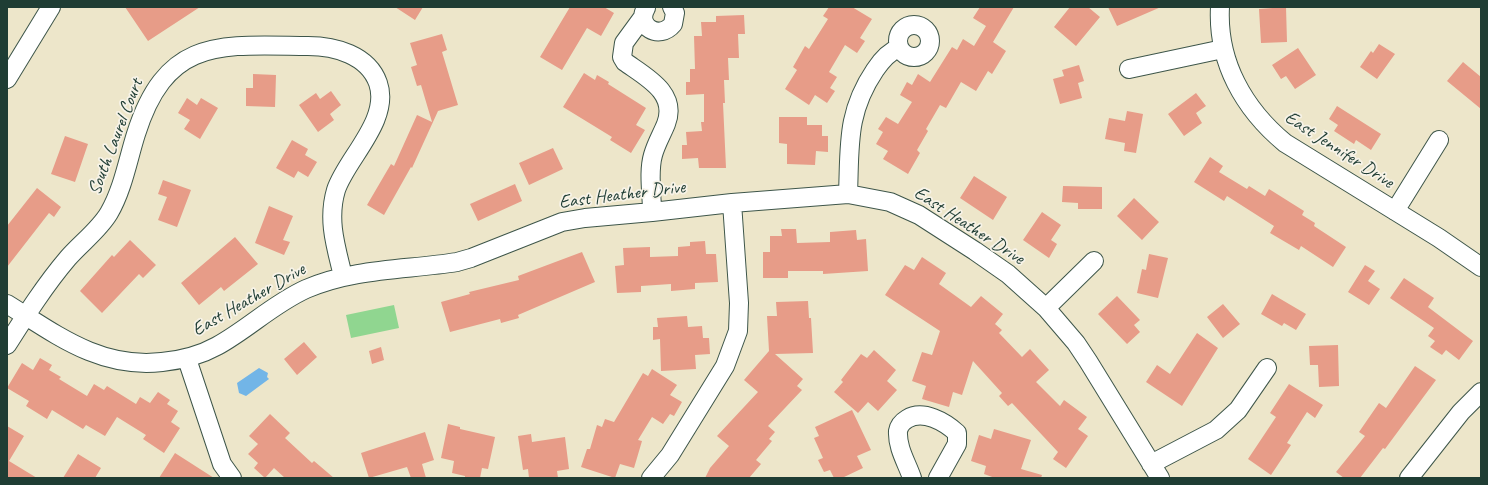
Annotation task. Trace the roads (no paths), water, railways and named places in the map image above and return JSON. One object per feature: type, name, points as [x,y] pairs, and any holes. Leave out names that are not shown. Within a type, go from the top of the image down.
[{"type":"street","points":[[7,79],[51,7]]},
{"type":"street","points":[[645,12],[648,28],[653,31],[664,32],[673,24],[675,19],[672,7]]},
{"type":"street","name":"East Jennifer Drive","points":[[1220,7],[1220,28],[1223,49],[1229,68],[1250,108],[1270,131],[1285,143],[1439,238],[1481,267]]},
{"type":"street","points":[[645,12],[624,43],[622,57],[625,62],[662,90],[668,102],[669,112],[667,123],[652,162],[652,212]]},
{"type":"street","name":"South Laurel Court","points":[[7,345],[44,287],[70,256],[96,230],[109,213],[118,194],[137,131],[148,102],[161,80],[180,62],[195,54],[218,47],[316,46],[338,49],[359,60],[368,68],[378,83],[380,98],[376,118],[366,140],[341,178],[333,206],[332,230],[343,276]]},
{"type":"street","points":[[848,194],[852,116],[868,82],[882,60],[892,50],[899,48]]},
{"type":"street","points":[[1129,69],[1223,49]]},
{"type":"street","points":[[1395,211],[1439,140]]},
{"type":"street","name":"East Heather Drive","points":[[7,304],[76,346],[117,361],[144,364],[186,359],[217,346],[280,303],[305,289],[343,276],[457,262],[471,258],[562,222],[732,202],[848,194],[890,202],[919,215],[1008,274],[1046,308],[1084,355],[1156,471]]},
{"type":"street","points":[[651,478],[670,456],[725,366],[738,331],[739,303],[732,202]]},
{"type":"street","points":[[1046,308],[1094,261]]},
{"type":"street","points":[[186,359],[222,464],[232,478]]},
{"type":"street","points":[[1156,471],[1216,430],[1238,410],[1267,368]]},
{"type":"street","points":[[1409,478],[1461,412],[1481,392]]},
{"type":"street","points":[[912,478],[898,443],[898,429],[901,422],[910,416],[924,416],[949,425],[957,433],[957,444],[938,478]]},
{"type":"water","points":[[259,368],[268,373],[267,377],[269,379],[246,396],[239,393],[237,383]]}]
